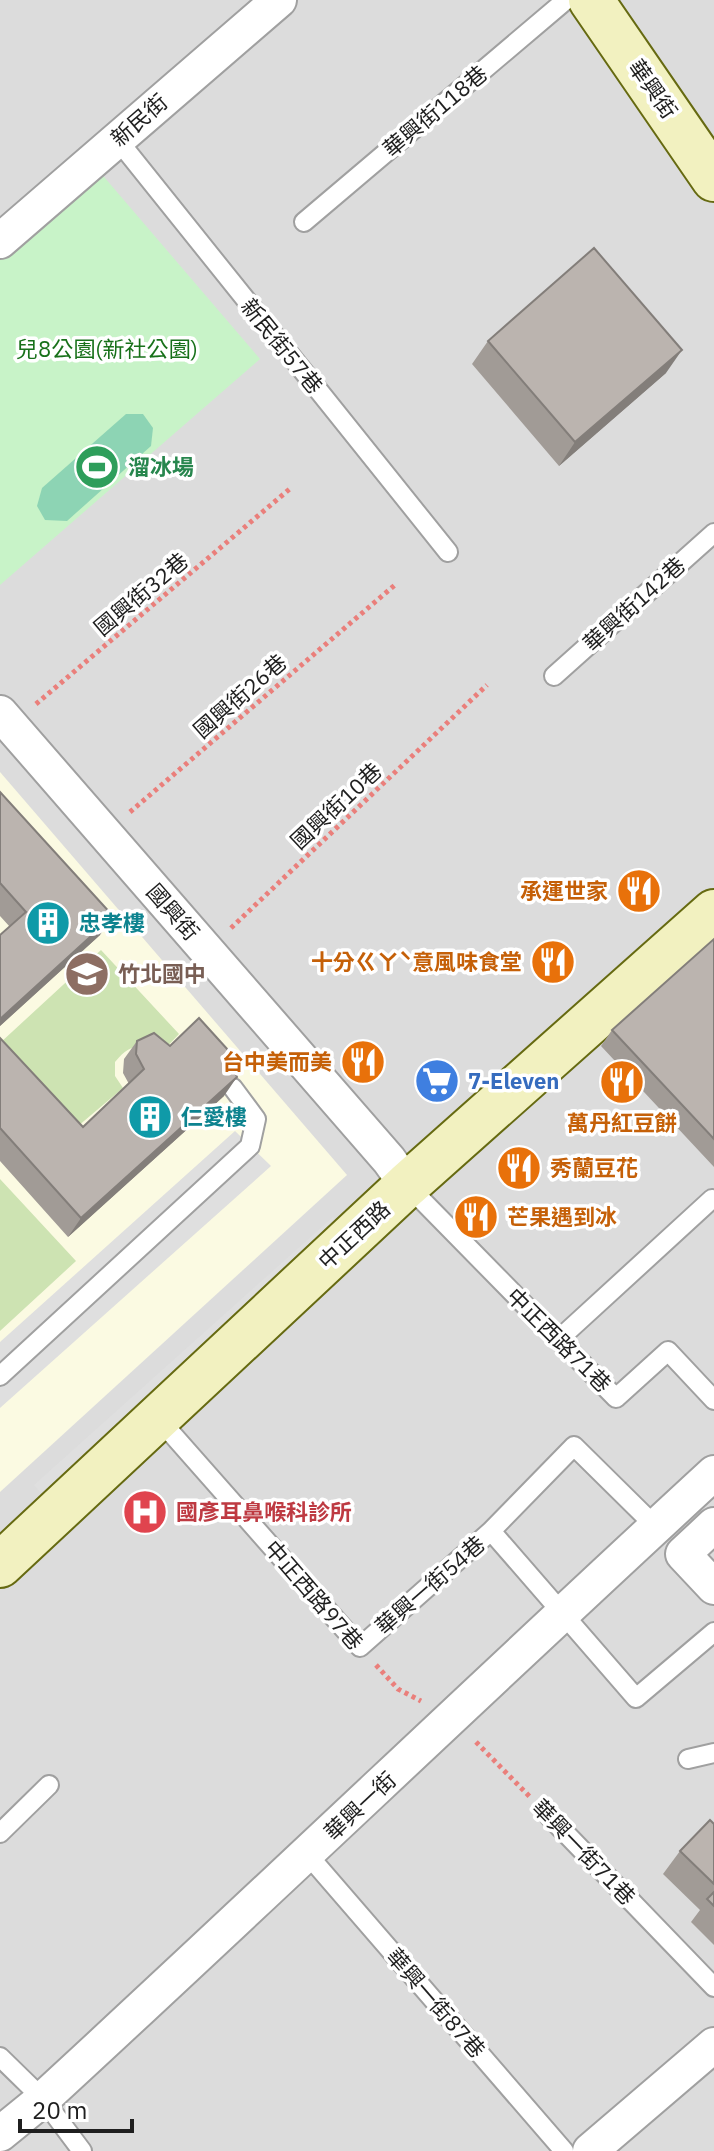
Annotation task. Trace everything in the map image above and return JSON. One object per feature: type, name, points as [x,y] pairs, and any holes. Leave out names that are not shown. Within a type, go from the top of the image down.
[{"type":"main road","name":"華興街","points":[[591,0],[714,179]]},
{"type":"main road","name":"中正西路","points":[[0,1565],[407,1185],[714,912]]},
{"type":"street","name":"新民街","points":[[0,241],[279,0]]},
{"type":"street","name":"國興街","points":[[6,719],[407,1185]]},
{"type":"street","name":"華興一街","points":[[0,2134],[43,2099],[308,1855],[714,1473]]},
{"type":"street","points":[[714,1525],[683,1554],[714,1587]]},
{"type":"street","points":[[596,2150],[714,2045]]},
{"type":"lane","name":"華興街118巷","points":[[304,222],[566,0]]},
{"type":"lane","name":"新民街57巷","points":[[117,139],[448,552]]},
{"type":"lane","name":"華興街142巷","points":[[554,676],[714,533]]},
{"type":"lane","points":[[0,1376],[250,1146],[256,1119],[233,1088]]},
{"type":"lane","name":"中正西路71巷","points":[[407,1185],[616,1398],[668,1351],[714,1400]]},
{"type":"lane","points":[[558,1340],[712,1199]]},
{"type":"lane","name":"中正西路97巷","points":[[158,1418],[360,1647]]},
{"type":"lane","points":[[491,1531],[574,1446],[656,1527]]},
{"type":"lane","name":"華興一街54巷","points":[[360,1647],[491,1531],[636,1698],[714,1632]]},
{"type":"lane","points":[[688,1759],[714,1753]]},
{"type":"lane","points":[[0,1833],[49,1785]]},
{"type":"lane","name":"華興一街71巷","points":[[549,1816],[714,1987]]},
{"type":"lane","name":"華興一街87巷","points":[[308,1855],[564,2151]]},
{"type":"lane","points":[[0,2057],[43,2099],[82,2151]]},
{"type":"path","name":"國興街32巷","points":[[6,719],[292,487]]},
{"type":"path","name":"國興街26巷","points":[[104,833],[396,584]]},
{"type":"path","name":"國興街10巷","points":[[207,950],[487,685]]},
{"type":"path","name":"中正西路97巷","points":[[360,1647],[398,1689],[453,1718]]},
{"type":"path","name":"華興一街71巷","points":[[453,1718],[549,1816]]},
{"type":"shaded area","points":[[0,0],[714,0],[714,2151],[0,2151]]},
{"type":"shaded area","name":"竹北國中","points":[[0,772],[347,1175],[0,1492]]},
{"type":"shaded area","points":[[235,1131],[271,1166],[0,1408],[0,1342]]},
{"type":"shaded area","points":[[333,1217],[340,1225],[41,1493],[34,1485]]},
{"type":"green space","name":"兒8公園(新社公園)","points":[[99,171],[260,359],[0,585],[0,258]]},
{"type":"green space","name":"溜冰場","points":[[126,414],[143,414],[153,428],[151,446],[67,521],[45,520],[37,506],[42,488]]},
{"type":"green space","points":[[101,950],[179,1034],[159,1055],[145,1045],[132,1048],[122,1055],[115,1062],[115,1076],[123,1088],[71,1132],[0,1043]]},
{"type":"green space","points":[[0,1179],[76,1261],[0,1331]]},
{"type":"building","points":[[594,248],[682,350],[575,442],[488,341]]},
{"type":"building","name":"忠孝樓","points":[[0,792],[113,916],[0,1019],[0,935],[26,912],[0,883]]},
{"type":"building","points":[[714,939],[714,1139],[612,1030]]},
{"type":"building","name":"仁愛樓","points":[[199,1018],[238,1061],[234,1070],[237,1077],[81,1218],[0,1128],[0,1038],[83,1127],[144,1069],[136,1054],[137,1041],[154,1033],[170,1046]]},
{"type":"building","points":[[710,1820],[714,1824],[714,1884],[680,1851]]},
{"type":"building","points":[[714,1892],[714,1906],[707,1899]]},
{"type":"place","name":"溜冰場","points":[[97,467]]},
{"type":"place","name":"承運世家","points":[[639,891]]},
{"type":"place","name":"忠孝樓","points":[[48,923]]},
{"type":"place","name":"十分ㄍㄚˋ意風味食堂","points":[[553,962]]},
{"type":"place","name":"竹北國中","points":[[87,974]]},
{"type":"place","name":"台中美而美","points":[[363,1062]]},
{"type":"place","name":"7-Eleven","points":[[437,1081]]},
{"type":"place","name":"萬丹紅豆餅","points":[[622,1082]]},
{"type":"place","name":"仁愛樓","points":[[150,1117]]},
{"type":"place","name":"秀蘭豆花","points":[[519,1168]]},
{"type":"place","name":"芒果遇到冰","points":[[476,1217]]},
{"type":"place","name":"國彥耳鼻喉科診所","points":[[145,1512]]}]
